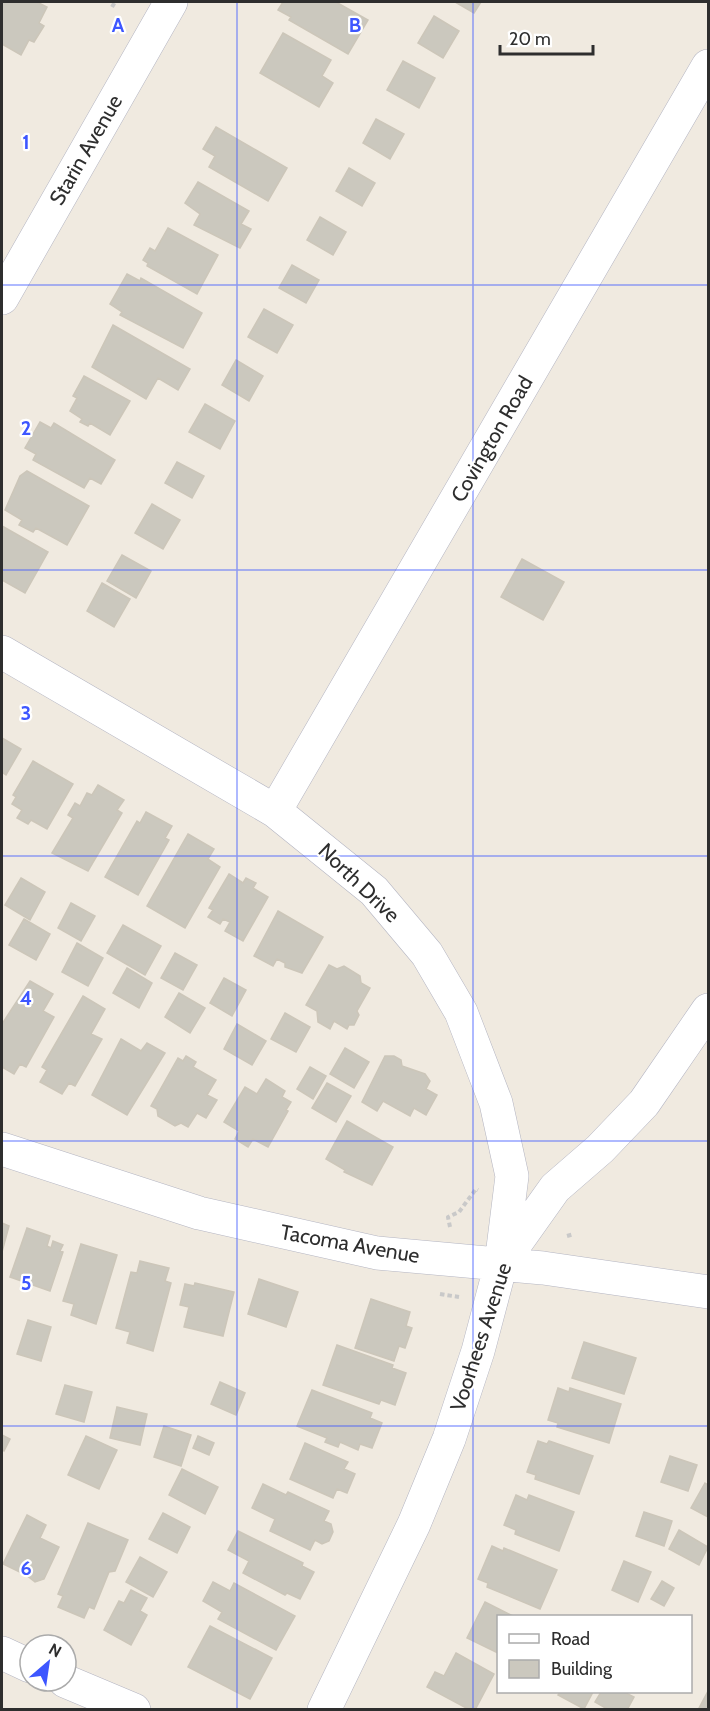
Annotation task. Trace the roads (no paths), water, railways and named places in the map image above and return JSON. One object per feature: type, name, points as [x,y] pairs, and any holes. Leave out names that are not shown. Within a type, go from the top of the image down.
[{"type":"street","name":"Starin Avenue","points":[[2,298],[168,2]]},
{"type":"street","name":"Covington Road","points":[[275,811],[708,66]]},
{"type":"street","name":"North Drive","points":[[2,652],[275,811],[374,891],[427,954],[461,1012],[496,1103],[512,1176],[501,1264]]},
{"type":"street","name":"Voorhees Avenue","points":[[324,1710],[414,1524],[449,1439],[478,1351],[501,1264],[555,1188],[600,1149],[644,1103],[708,1010]]},
{"type":"street","name":"Tacoma Avenue","points":[[2,1149],[199,1214],[377,1253],[543,1268],[708,1292]]},
{"type":"street","points":[[2,1653],[18,1660]]},
{"type":"street","points":[[78,1686],[134,1710]]}]
